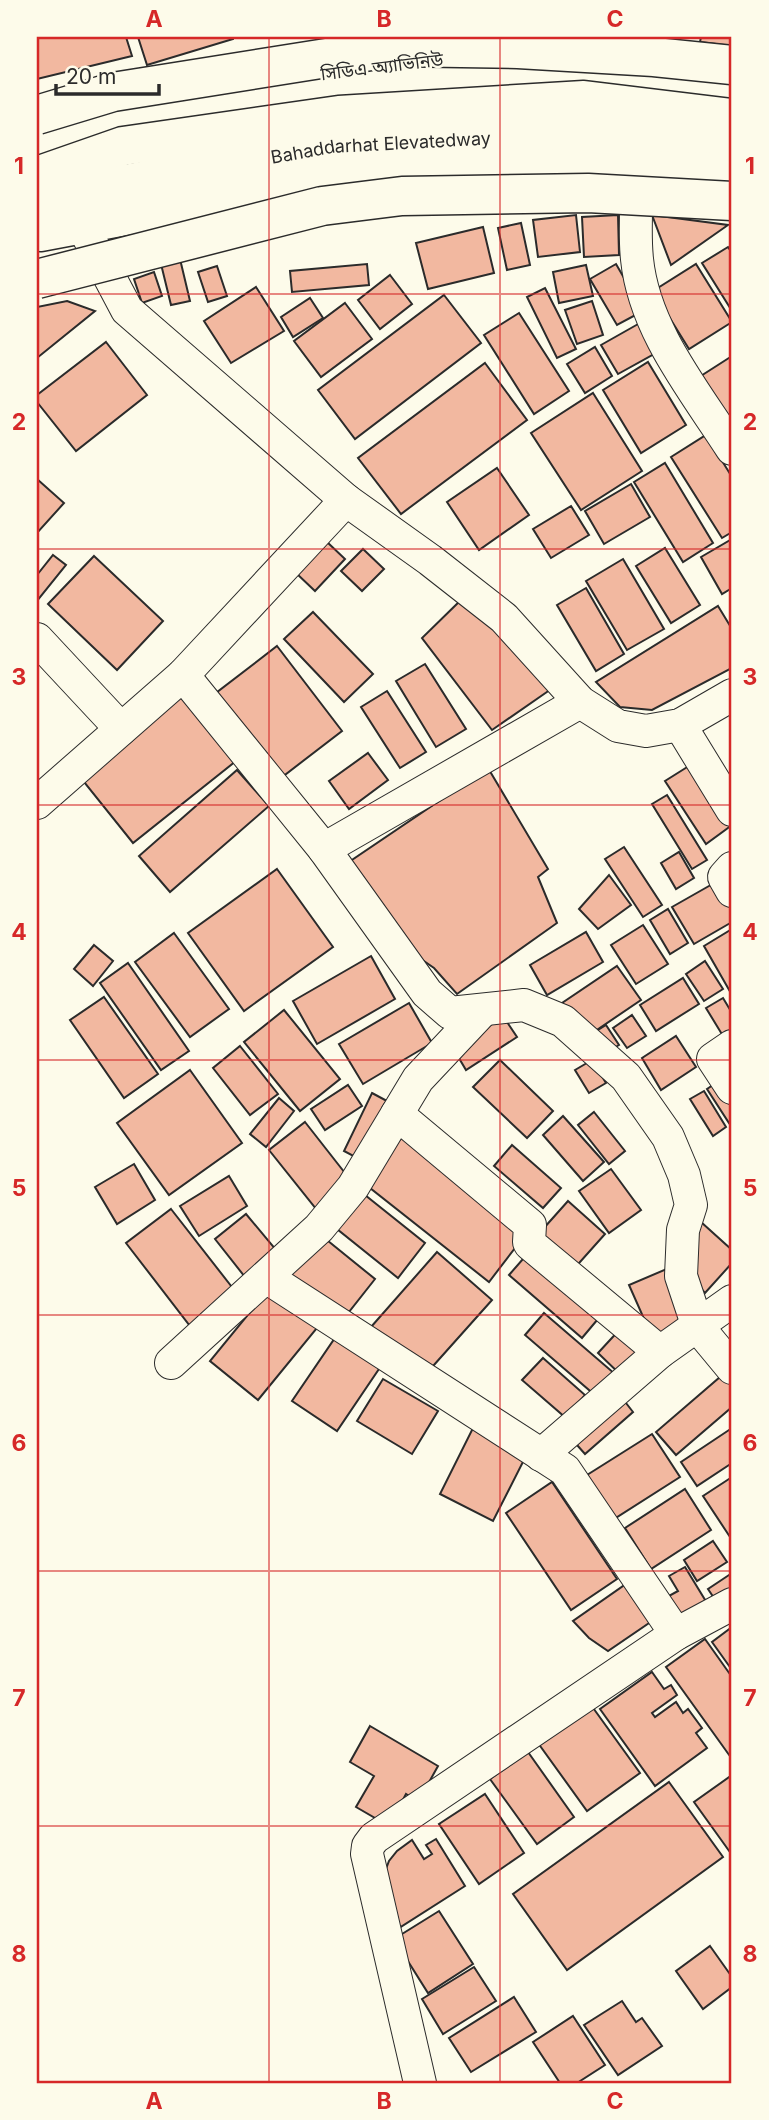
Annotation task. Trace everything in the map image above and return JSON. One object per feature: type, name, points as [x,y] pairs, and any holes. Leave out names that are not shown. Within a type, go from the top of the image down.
[{"type":"main road","points":[[37,115],[113,92],[396,47],[545,50],[732,65]]},
{"type":"main road","name":"সিডিএ অ্যাভিনিউ","points":[[37,131],[131,101],[429,59],[456,48],[732,71]]},
{"type":"main road","name":"Bahaddarhat Elevatedway","points":[[37,176],[123,146],[339,115],[584,100],[732,118]]},
{"type":"main road","name":"Bahaddarhat Elevatedway","points":[[37,214],[114,186],[332,147],[571,134],[732,147]]},
{"type":"main road","points":[[37,233],[242,194],[420,166],[732,172]]},
{"type":"main road","points":[[37,279],[322,206],[402,196],[588,193],[732,201]]},
{"type":"street","points":[[638,169],[637,260],[645,296],[662,341],[732,449]]},
{"type":"street","points":[[82,225],[127,310],[346,500],[430,560],[504,618],[580,702],[618,726],[646,731],[680,725],[732,695]]},
{"type":"street","points":[[37,803],[183,675],[346,500]]},
{"type":"street","points":[[37,639],[121,729]]},
{"type":"street","points":[[183,675],[324,849],[427,993],[450,1013],[524,1005],[563,1021],[626,1077],[661,1127],[684,1175],[691,1205],[683,1230],[681,1276],[698,1326],[732,1368]]},
{"type":"street","points":[[324,849],[580,702]]},
{"type":"street","points":[[680,725],[732,810]]},
{"type":"street","points":[[732,868],[724,877],[732,891]]},
{"type":"street","points":[[171,1363],[319,1228],[353,1188],[418,1079],[483,1010]]},
{"type":"street","points":[[732,1046],[713,1059],[732,1088]]},
{"type":"street","points":[[397,1114],[530,1225],[530,1244],[660,1352]]},
{"type":"street","points":[[266,1277],[565,1470],[676,1634]]},
{"type":"street","points":[[541,1455],[660,1352],[732,1301]]},
{"type":"street","points":[[420,2083],[367,1854],[373,1838],[676,1634],[732,1604]]},
{"type":"building","points":[[37,37],[126,37],[132,56],[37,79]]},
{"type":"building","points":[[138,37],[233,37],[233,39],[147,65]]},
{"type":"building","points":[[701,37],[732,37],[732,46],[700,42]]},
{"type":"building","points":[[576,215],[580,252],[538,257],[533,220]]},
{"type":"building","points":[[618,215],[619,255],[584,257],[582,217]]},
{"type":"building","points":[[652,215],[728,225],[671,265]]},
{"type":"building","points":[[521,223],[530,265],[507,270],[498,228]]},
{"type":"building","points":[[483,227],[494,273],[428,289],[416,243]]},
{"type":"building","points":[[728,247],[732,253],[732,311],[702,263]]},
{"type":"building","points":[[180,259],[190,301],[171,305],[161,264]]},
{"type":"building","points":[[367,264],[369,285],[292,292],[290,271]]},
{"type":"building","points":[[616,264],[643,311],[617,325],[590,279]]},
{"type":"building","points":[[696,264],[732,322],[689,349],[653,291]]},
{"type":"building","points":[[586,265],[593,296],[559,303],[553,272]]},
{"type":"building","points":[[217,266],[227,296],[208,302],[198,272]]},
{"type":"building","points":[[154,272],[162,296],[142,303],[134,279]]},
{"type":"building","points":[[390,275],[412,304],[380,329],[358,300]]},
{"type":"building","points":[[256,287],[284,331],[231,363],[204,321]]},
{"type":"building","points":[[545,288],[576,349],[557,358],[527,297]]},
{"type":"building","points":[[444,295],[481,343],[355,439],[318,390]]},
{"type":"building","points":[[310,298],[323,318],[293,337],[281,317]]},
{"type":"building","points":[[67,301],[95,311],[37,358],[37,307]]},
{"type":"building","points":[[592,301],[603,335],[577,344],[565,310]]},
{"type":"building","points":[[345,303],[372,339],[321,377],[294,341]]},
{"type":"building","points":[[519,313],[569,391],[534,414],[484,335]]},
{"type":"building","points":[[647,319],[663,349],[618,374],[601,345]]},
{"type":"building","points":[[106,342],[147,395],[76,451],[37,402],[37,395]]},
{"type":"building","points":[[595,347],[612,376],[585,393],[567,364]]},
{"type":"building","points":[[732,356],[732,443],[693,381]]},
{"type":"building","points":[[648,362],[686,425],[641,453],[603,390]]},
{"type":"building","points":[[485,363],[527,420],[401,514],[358,458]]},
{"type":"building","points":[[593,393],[642,471],[581,510],[531,433]]},
{"type":"building","points":[[706,435],[732,477],[732,532],[722,538],[671,457]]},
{"type":"building","points":[[665,463],[713,543],[683,562],[634,482]]},
{"type":"building","points":[[497,468],[529,515],[479,550],[447,502]]},
{"type":"building","points":[[37,479],[64,503],[37,533]]},
{"type":"building","points":[[631,484],[650,517],[604,544],[585,511]]},
{"type":"building","points":[[571,506],[589,535],[551,558],[533,529]]},
{"type":"building","points":[[732,539],[732,588],[722,594],[701,557]]},
{"type":"building","points":[[326,541],[345,559],[315,591],[296,573]]},
{"type":"building","points":[[665,548],[700,605],[671,623],[636,566]]},
{"type":"building","points":[[363,549],[384,569],[362,591],[341,571]]},
{"type":"building","points":[[53,555],[66,565],[37,601],[37,575]]},
{"type":"building","points":[[94,556],[163,621],[117,670],[48,604]]},
{"type":"building","points":[[623,559],[664,629],[627,650],[586,581]]},
{"type":"building","points":[[586,588],[624,654],[596,671],[557,605]]},
{"type":"building","points":[[463,598],[557,685],[492,730],[422,638]]},
{"type":"building","points":[[718,606],[732,629],[732,668],[652,710],[620,707],[596,682]]},
{"type":"building","points":[[313,612],[373,674],[344,702],[284,639]]},
{"type":"building","points":[[277,646],[342,731],[277,781],[212,696]]},
{"type":"building","points":[[425,664],[466,729],[436,747],[396,681]]},
{"type":"building","points":[[188,691],[241,757],[133,843],[80,777]]},
{"type":"building","points":[[387,691],[426,752],[400,768],[361,707]]},
{"type":"building","points":[[368,753],[388,780],[349,809],[329,781]]},
{"type":"building","points":[[692,764],[732,825],[706,844],[665,781]]},
{"type":"building","points":[[488,768],[548,869],[538,877],[557,923],[457,994],[434,968],[405,948],[346,864]]},
{"type":"building","points":[[237,770],[269,806],[170,892],[139,856]]},
{"type":"building","points":[[667,795],[707,860],[692,869],[652,804]]},
{"type":"building","points":[[624,847],[662,905],[643,917],[605,859]]},
{"type":"building","points":[[679,852],[694,878],[676,889],[661,863]]},
{"type":"building","points":[[277,869],[333,947],[244,1011],[188,933]]},
{"type":"building","points":[[609,875],[631,905],[598,929],[579,909]]},
{"type":"building","points":[[716,882],[732,910],[732,922],[694,944],[672,907]]},
{"type":"building","points":[[668,909],[688,943],[670,954],[650,920]]},
{"type":"building","points":[[643,925],[668,964],[636,984],[611,945]]},
{"type":"building","points":[[732,929],[732,995],[704,946]]},
{"type":"building","points":[[586,932],[603,962],[547,995],[530,965]]},
{"type":"building","points":[[174,933],[229,1009],[190,1037],[135,962]]},
{"type":"building","points":[[94,945],[113,961],[93,986],[74,969]]},
{"type":"building","points":[[371,956],[395,999],[317,1044],[293,1001]]},
{"type":"building","points":[[705,961],[723,989],[704,1001],[686,974]]},
{"type":"building","points":[[128,963],[189,1051],[161,1070],[100,983]]},
{"type":"building","points":[[617,966],[641,1000],[585,1038],[562,1003]]},
{"type":"building","points":[[683,978],[699,1004],[656,1031],[640,1005]]},
{"type":"building","points":[[104,997],[158,1074],[124,1098],[70,1020]]},
{"type":"building","points":[[723,998],[732,1013],[732,1031],[723,1036],[706,1008]]},
{"type":"building","points":[[409,1003],[432,1043],[363,1084],[339,1044]]},
{"type":"building","points":[[284,1010],[340,1079],[300,1111],[244,1042]]},
{"type":"building","points":[[632,1015],[646,1036],[627,1048],[613,1028]]},
{"type":"building","points":[[503,1016],[517,1037],[466,1070],[453,1048]]},
{"type":"building","points":[[606,1025],[619,1045],[602,1055],[590,1035]]},
{"type":"building","points":[[676,1036],[696,1067],[661,1090],[642,1058]]},
{"type":"building","points":[[240,1046],[278,1094],[250,1115],[213,1068]]},
{"type":"building","points":[[500,1060],[553,1111],[527,1138],[473,1087]]},
{"type":"building","points":[[592,1060],[606,1083],[589,1093],[575,1070]]},
{"type":"building","points":[[190,1070],[242,1143],[169,1195],[117,1123]]},
{"type":"building","points":[[722,1079],[732,1096],[732,1121],[729,1123],[707,1089]]},
{"type":"building","points":[[348,1085],[362,1106],[325,1130],[311,1109]]},
{"type":"building","points":[[704,1091],[726,1127],[713,1136],[690,1099]]},
{"type":"building","points":[[372,1093],[387,1101],[359,1159],[344,1151]]},
{"type":"building","points":[[279,1098],[294,1111],[266,1147],[250,1134]]},
{"type":"building","points":[[594,1112],[625,1151],[609,1164],[578,1125]]},
{"type":"building","points":[[563,1116],[604,1162],[583,1181],[543,1135]]},
{"type":"building","points":[[305,1122],[352,1182],[317,1210],[269,1150]]},
{"type":"building","points":[[402,1137],[525,1235],[489,1282],[365,1184]]},
{"type":"building","points":[[512,1145],[561,1188],[543,1208],[494,1166]]},
{"type":"building","points":[[134,1164],[155,1200],[117,1224],[95,1187]]},
{"type":"building","points":[[611,1169],[641,1210],[609,1233],[579,1191]]},
{"type":"building","points":[[229,1176],[247,1206],[199,1236],[180,1206]]},
{"type":"building","points":[[365,1195],[425,1243],[398,1278],[337,1229]]},
{"type":"building","points":[[568,1201],[605,1234],[572,1271],[535,1238]]},
{"type":"building","points":[[171,1209],[235,1291],[190,1326],[126,1243]]},
{"type":"building","points":[[246,1214],[277,1251],[245,1277],[215,1239]]},
{"type":"building","points":[[701,1222],[732,1250],[732,1263],[705,1293],[685,1271]]},
{"type":"building","points":[[317,1232],[375,1279],[341,1322],[283,1275]]},
{"type":"building","points":[[530,1251],[603,1313],[582,1338],[509,1275]]},
{"type":"building","points":[[437,1252],[492,1300],[425,1375],[371,1327]]},
{"type":"building","points":[[669,1268],[692,1319],[652,1337],[629,1285]]},
{"type":"building","points":[[269,1289],[317,1328],[258,1400],[210,1361]]},
{"type":"building","points":[[544,1313],[615,1374],[596,1396],[525,1335]]},
{"type":"building","points":[[622,1327],[650,1352],[625,1379],[598,1353]]},
{"type":"building","points":[[339,1332],[383,1363],[337,1431],[292,1401]]},
{"type":"building","points":[[543,1358],[585,1395],[566,1418],[522,1380]]},
{"type":"building","points":[[727,1371],[732,1377],[732,1407],[676,1455],[656,1432]]},
{"type":"building","points":[[383,1379],[438,1411],[412,1454],[357,1421]]},
{"type":"building","points":[[619,1394],[633,1412],[585,1454],[569,1436]]},
{"type":"building","points":[[476,1422],[529,1450],[493,1521],[440,1494]]},
{"type":"building","points":[[732,1428],[732,1463],[697,1486],[681,1462]]},
{"type":"building","points":[[652,1434],[680,1477],[614,1519],[587,1475]]},
{"type":"building","points":[[732,1477],[732,1540],[703,1496]]},
{"type":"building","points":[[552,1482],[617,1579],[571,1610],[506,1513]]},
{"type":"building","points":[[685,1489],[711,1530],[651,1569],[625,1528]]},
{"type":"building","points":[[713,1541],[727,1562],[697,1581],[684,1560]]},
{"type":"building","points":[[685,1567],[710,1608],[682,1625],[665,1598],[678,1591],[669,1576]]},
{"type":"building","points":[[732,1573],[732,1594],[718,1604],[708,1589]]},
{"type":"building","points":[[626,1584],[652,1621],[608,1651],[589,1638],[573,1621]]},
{"type":"building","points":[[732,1627],[732,1670],[712,1642]]},
{"type":"building","points":[[705,1639],[732,1677],[732,1759],[666,1667]]},
{"type":"building","points":[[652,1672],[664,1689],[671,1685],[677,1695],[652,1713],[655,1717],[676,1702],[683,1713],[688,1709],[702,1728],[696,1733],[707,1748],[655,1786],[600,1709]]},
{"type":"building","points":[[591,1705],[640,1773],[587,1811],[538,1743]]},
{"type":"building","points":[[370,1726],[438,1766],[418,1802],[406,1794],[389,1826],[356,1807],[374,1776],[350,1762]]},
{"type":"building","points":[[528,1752],[574,1817],[537,1844],[490,1779]]},
{"type":"building","points":[[732,1775],[732,1855],[694,1802]]},
{"type":"building","points":[[669,1782],[723,1857],[567,1970],[513,1894]]},
{"type":"building","points":[[485,1794],[524,1853],[479,1884],[439,1824]]},
{"type":"building","points":[[436,1839],[465,1886],[399,1928],[378,1890],[389,1861],[412,1840],[424,1859],[432,1854],[426,1845]]},
{"type":"building","points":[[439,1911],[473,1964],[428,1993],[394,1939]]},
{"type":"building","points":[[710,1946],[732,1977],[732,1987],[703,2009],[676,1971]]},
{"type":"building","points":[[474,1967],[496,2001],[443,2034],[422,1999]]},
{"type":"building","points":[[514,1997],[536,2032],[471,2072],[449,2038]]},
{"type":"building","points":[[622,2001],[636,2022],[642,2018],[662,2046],[618,2075],[584,2025]]},
{"type":"building","points":[[573,2016],[605,2065],[577,2083],[560,2083],[533,2042]]}]
